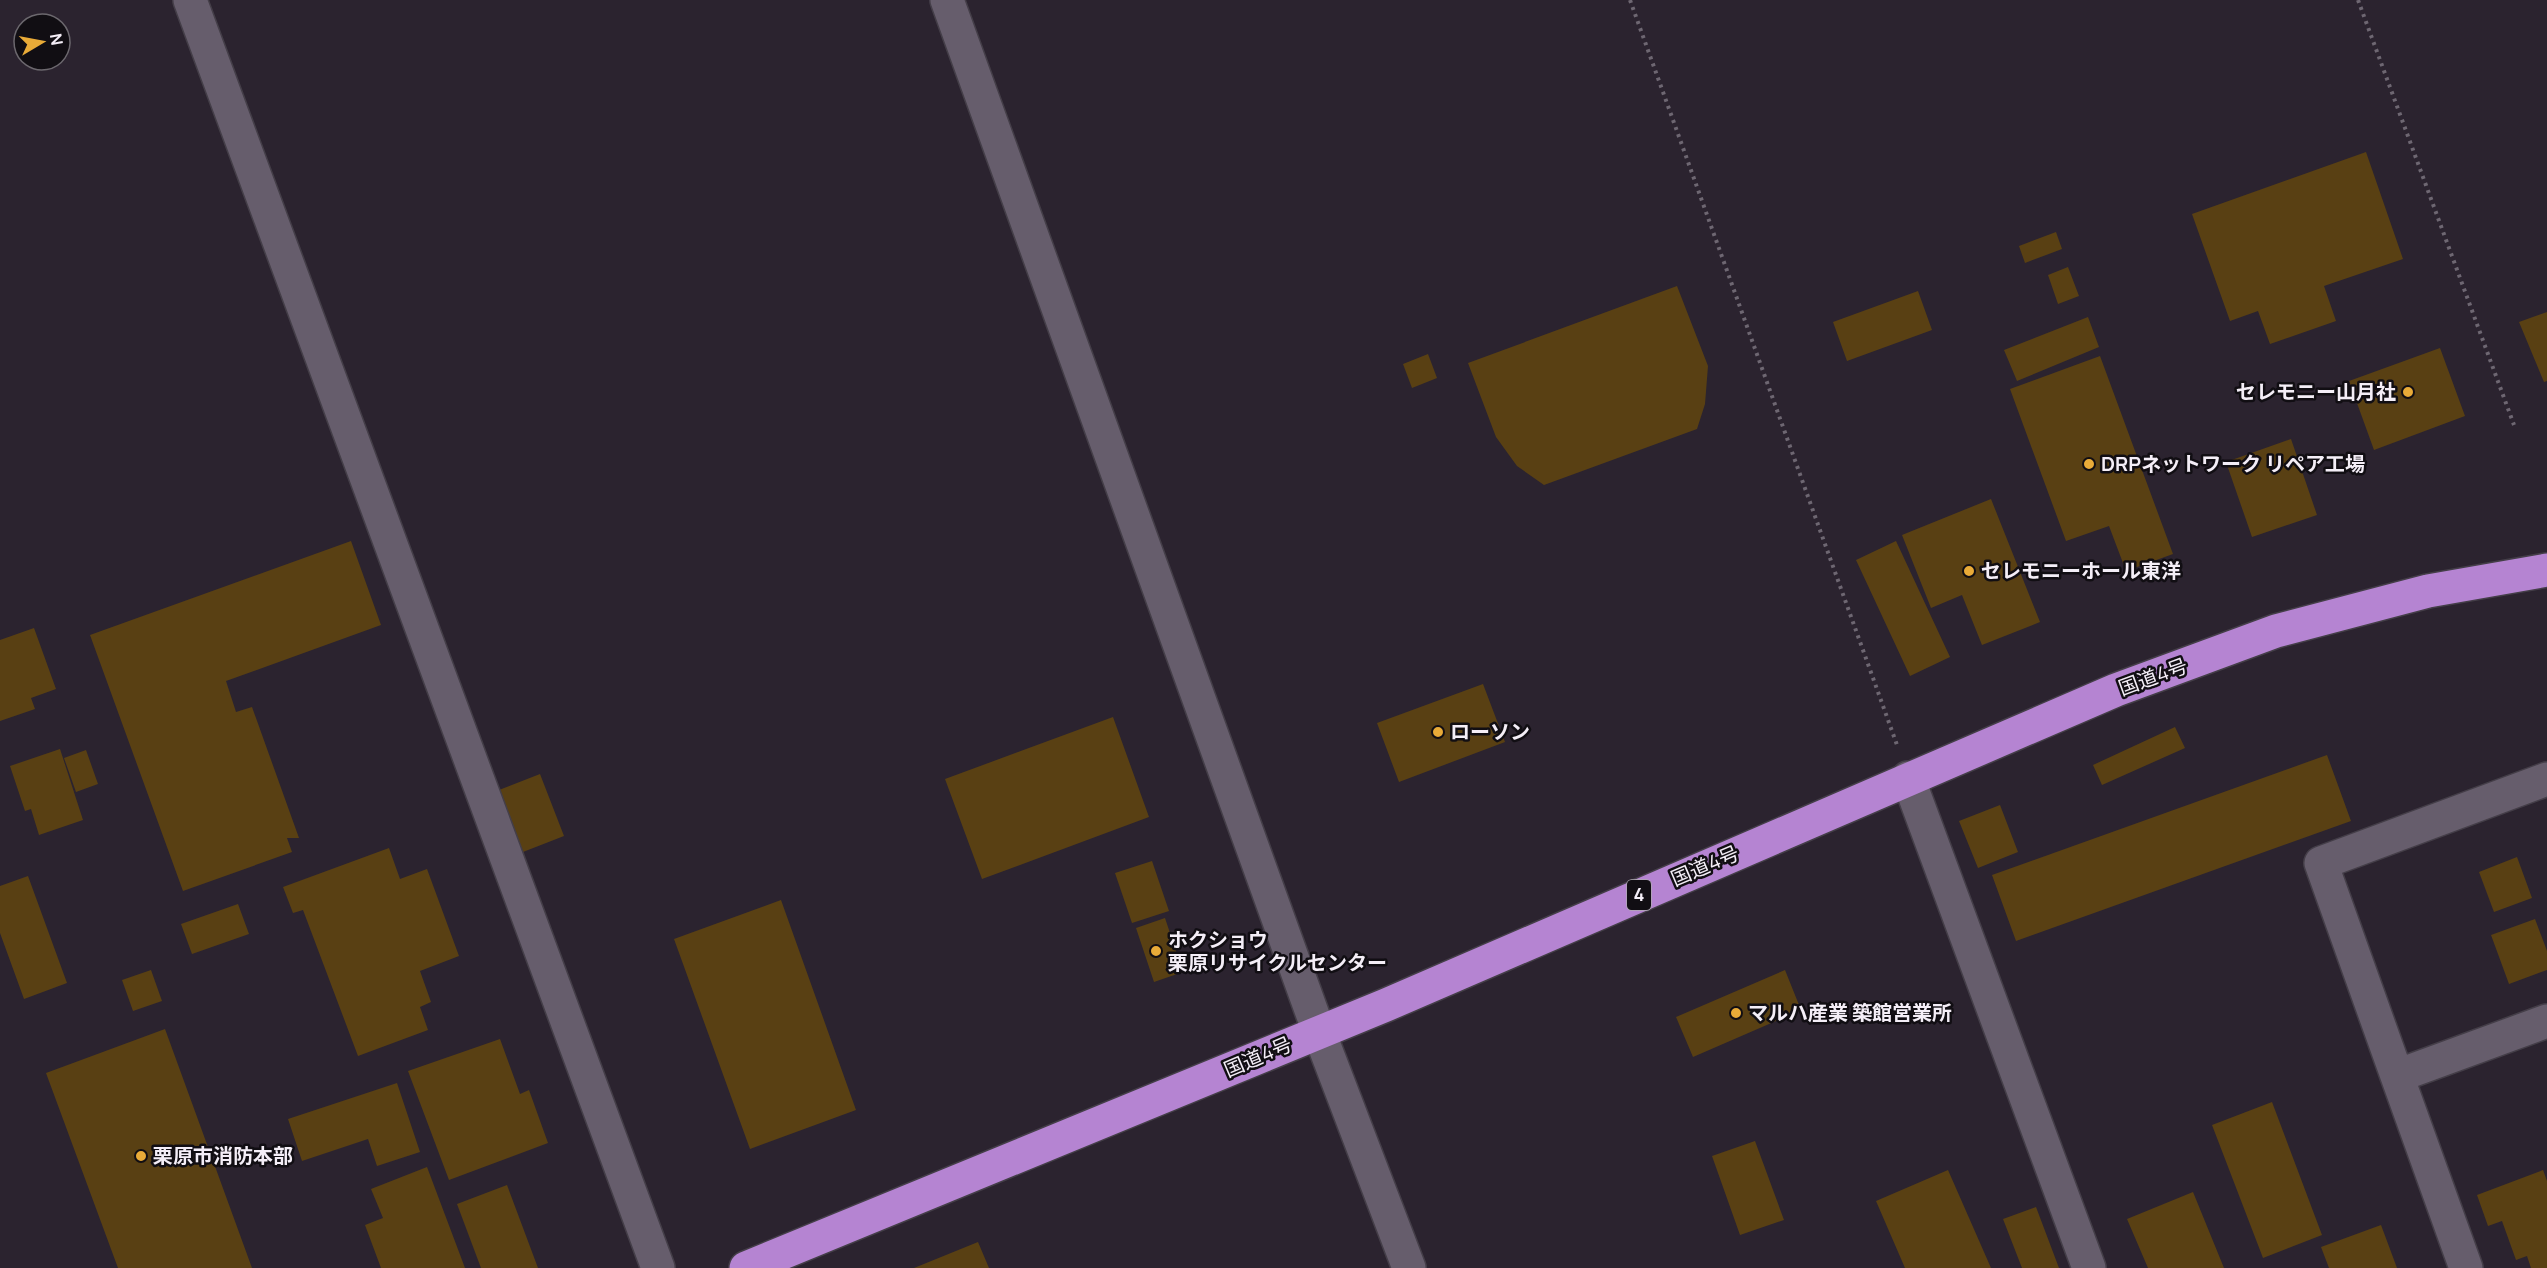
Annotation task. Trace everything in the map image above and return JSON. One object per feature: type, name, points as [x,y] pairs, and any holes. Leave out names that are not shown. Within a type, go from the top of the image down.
[{"type":"highway","name":"国道4号","points":[[746,1268],[1319,1032],[2116,690],[2276,631],[2428,591],[2547,570]]},
{"type":"street","points":[[190,0],[658,1268]]},
{"type":"street","points":[[947,0],[1319,1032],[1409,1268]]},
{"type":"street","points":[[1908,778],[2089,1268]]},
{"type":"street","points":[[2466,1268],[2321,862],[2547,779]]},
{"type":"street","points":[[2397,1076],[2547,1021]]},
{"type":"path","points":[[1630,0],[1908,778]]},
{"type":"path","points":[[2358,0],[2514,425]]},
{"type":"building","points":[[2366,152],[2403,259],[2324,286],[2336,321],[2270,344],[2258,311],[2230,321],[2192,214]]},
{"type":"building","points":[[2056,232],[2062,249],[2025,263],[2019,246]]},
{"type":"building","points":[[2068,267],[2079,296],[2058,304],[2048,275]]},
{"type":"building","points":[[1677,286],[1708,366],[1705,404],[1697,429],[1544,485],[1517,466],[1496,437],[1468,363]]},
{"type":"building","points":[[1918,291],[1932,330],[1847,361],[1833,322]]},
{"type":"building","points":[[2547,312],[2547,381],[2544,382],[2519,322]]},
{"type":"building","points":[[2088,317],[2099,347],[2017,381],[2004,350]]},
{"type":"building","points":[[2440,348],[2465,416],[2374,450],[2349,381]]},
{"type":"building","points":[[1428,354],[1437,378],[1412,388],[1403,364]]},
{"type":"building","points":[[2100,356],[2173,554],[2126,571],[2109,526],[2066,541],[2010,389]]},
{"type":"building","points":[[2291,439],[2317,515],[2252,537],[2226,462]]},
{"type":"building","points":[[1991,499],[2040,622],[1982,645],[1962,595],[1931,608],[1902,535]]},
{"type":"building","points":[[351,541],[381,625],[226,681],[236,712],[252,707],[299,838],[287,838],[292,852],[183,891],[90,635]]},
{"type":"building","points":[[1896,541],[1950,657],[1910,676],[1856,560]]},
{"type":"building","points":[[34,628],[56,689],[31,698],[35,709],[0,721],[0,640]]},
{"type":"building","points":[[1483,684],[1505,742],[1399,782],[1377,723]]},
{"type":"building","points":[[1113,717],[1149,817],[982,879],[945,779]]},
{"type":"building","points":[[2175,727],[2185,748],[2102,785],[2093,765]]},
{"type":"building","points":[[60,749],[83,820],[39,835],[31,809],[25,811],[10,766]]},
{"type":"building","points":[[86,750],[98,784],[76,792],[64,758]]},
{"type":"building","points":[[2327,755],[2351,821],[2016,941],[1992,875]]},
{"type":"building","points":[[540,774],[564,836],[523,852],[499,790]]},
{"type":"building","points":[[2000,805],[2018,852],[1978,868],[1959,821]]},
{"type":"building","points":[[389,848],[400,879],[427,869],[459,956],[420,971],[431,1002],[420,1007],[428,1030],[358,1056],[303,910],[293,913],[283,887]]},
{"type":"building","points":[[2517,857],[2532,898],[2494,912],[2479,872]]},
{"type":"building","points":[[1152,861],[1169,911],[1132,923],[1115,873]]},
{"type":"building","points":[[28,876],[67,983],[24,999],[0,933],[0,886]]},
{"type":"building","points":[[781,900],[856,1110],[750,1149],[674,939]]},
{"type":"building","points":[[238,904],[249,934],[192,954],[181,924]]},
{"type":"building","points":[[1165,918],[1183,972],[1154,982],[1136,928]]},
{"type":"building","points":[[2535,919],[2547,951],[2547,970],[2509,984],[2491,935]]},
{"type":"building","points":[[151,970],[162,1001],[133,1011],[122,980]]},
{"type":"building","points":[[1785,970],[1801,1010],[1693,1057],[1676,1017]]},
{"type":"building","points":[[165,1029],[252,1268],[118,1268],[46,1073]]},
{"type":"building","points":[[500,1039],[520,1094],[529,1090],[548,1143],[449,1180],[408,1071]]},
{"type":"building","points":[[397,1083],[420,1152],[377,1166],[368,1139],[302,1161],[288,1119]]},
{"type":"building","points":[[2272,1102],[2322,1235],[2263,1258],[2212,1125]]},
{"type":"building","points":[[1755,1141],[1784,1220],[1740,1235],[1712,1156]]},
{"type":"building","points":[[427,1167],[465,1268],[381,1268],[365,1225],[383,1218],[371,1189]]},
{"type":"building","points":[[1948,1170],[1991,1268],[1905,1268],[1876,1201]]},
{"type":"building","points":[[2543,1170],[2547,1181],[2547,1268],[2531,1268],[2527,1256],[2516,1260],[2502,1221],[2488,1226],[2477,1195]]},
{"type":"building","points":[[507,1185],[538,1268],[481,1268],[457,1204]]},
{"type":"building","points":[[2193,1192],[2224,1268],[2148,1268],[2127,1219]]},
{"type":"building","points":[[2036,1207],[2059,1268],[2022,1268],[2003,1219]]},
{"type":"building","points":[[2381,1225],[2397,1268],[2329,1268],[2321,1247]]},
{"type":"building","points":[[978,1242],[989,1268],[914,1268]]},
{"type":"place","name":"セレモニー山月社","points":[[2408,392]]},
{"type":"place","name":"DRPネットワーク リペア工場","points":[[2089,464]]},
{"type":"place","name":"セレモニーホール東洋","points":[[1969,571]]},
{"type":"place","name":"ローソン","points":[[1438,732]]},
{"type":"place","name":"ホクショウ 栗原リサイクルセンター","points":[[1156,951]]},
{"type":"place","name":"マルハ産業 築館営業所","points":[[1736,1013]]},
{"type":"place","name":"栗原市消防本部","points":[[141,1156]]}]
